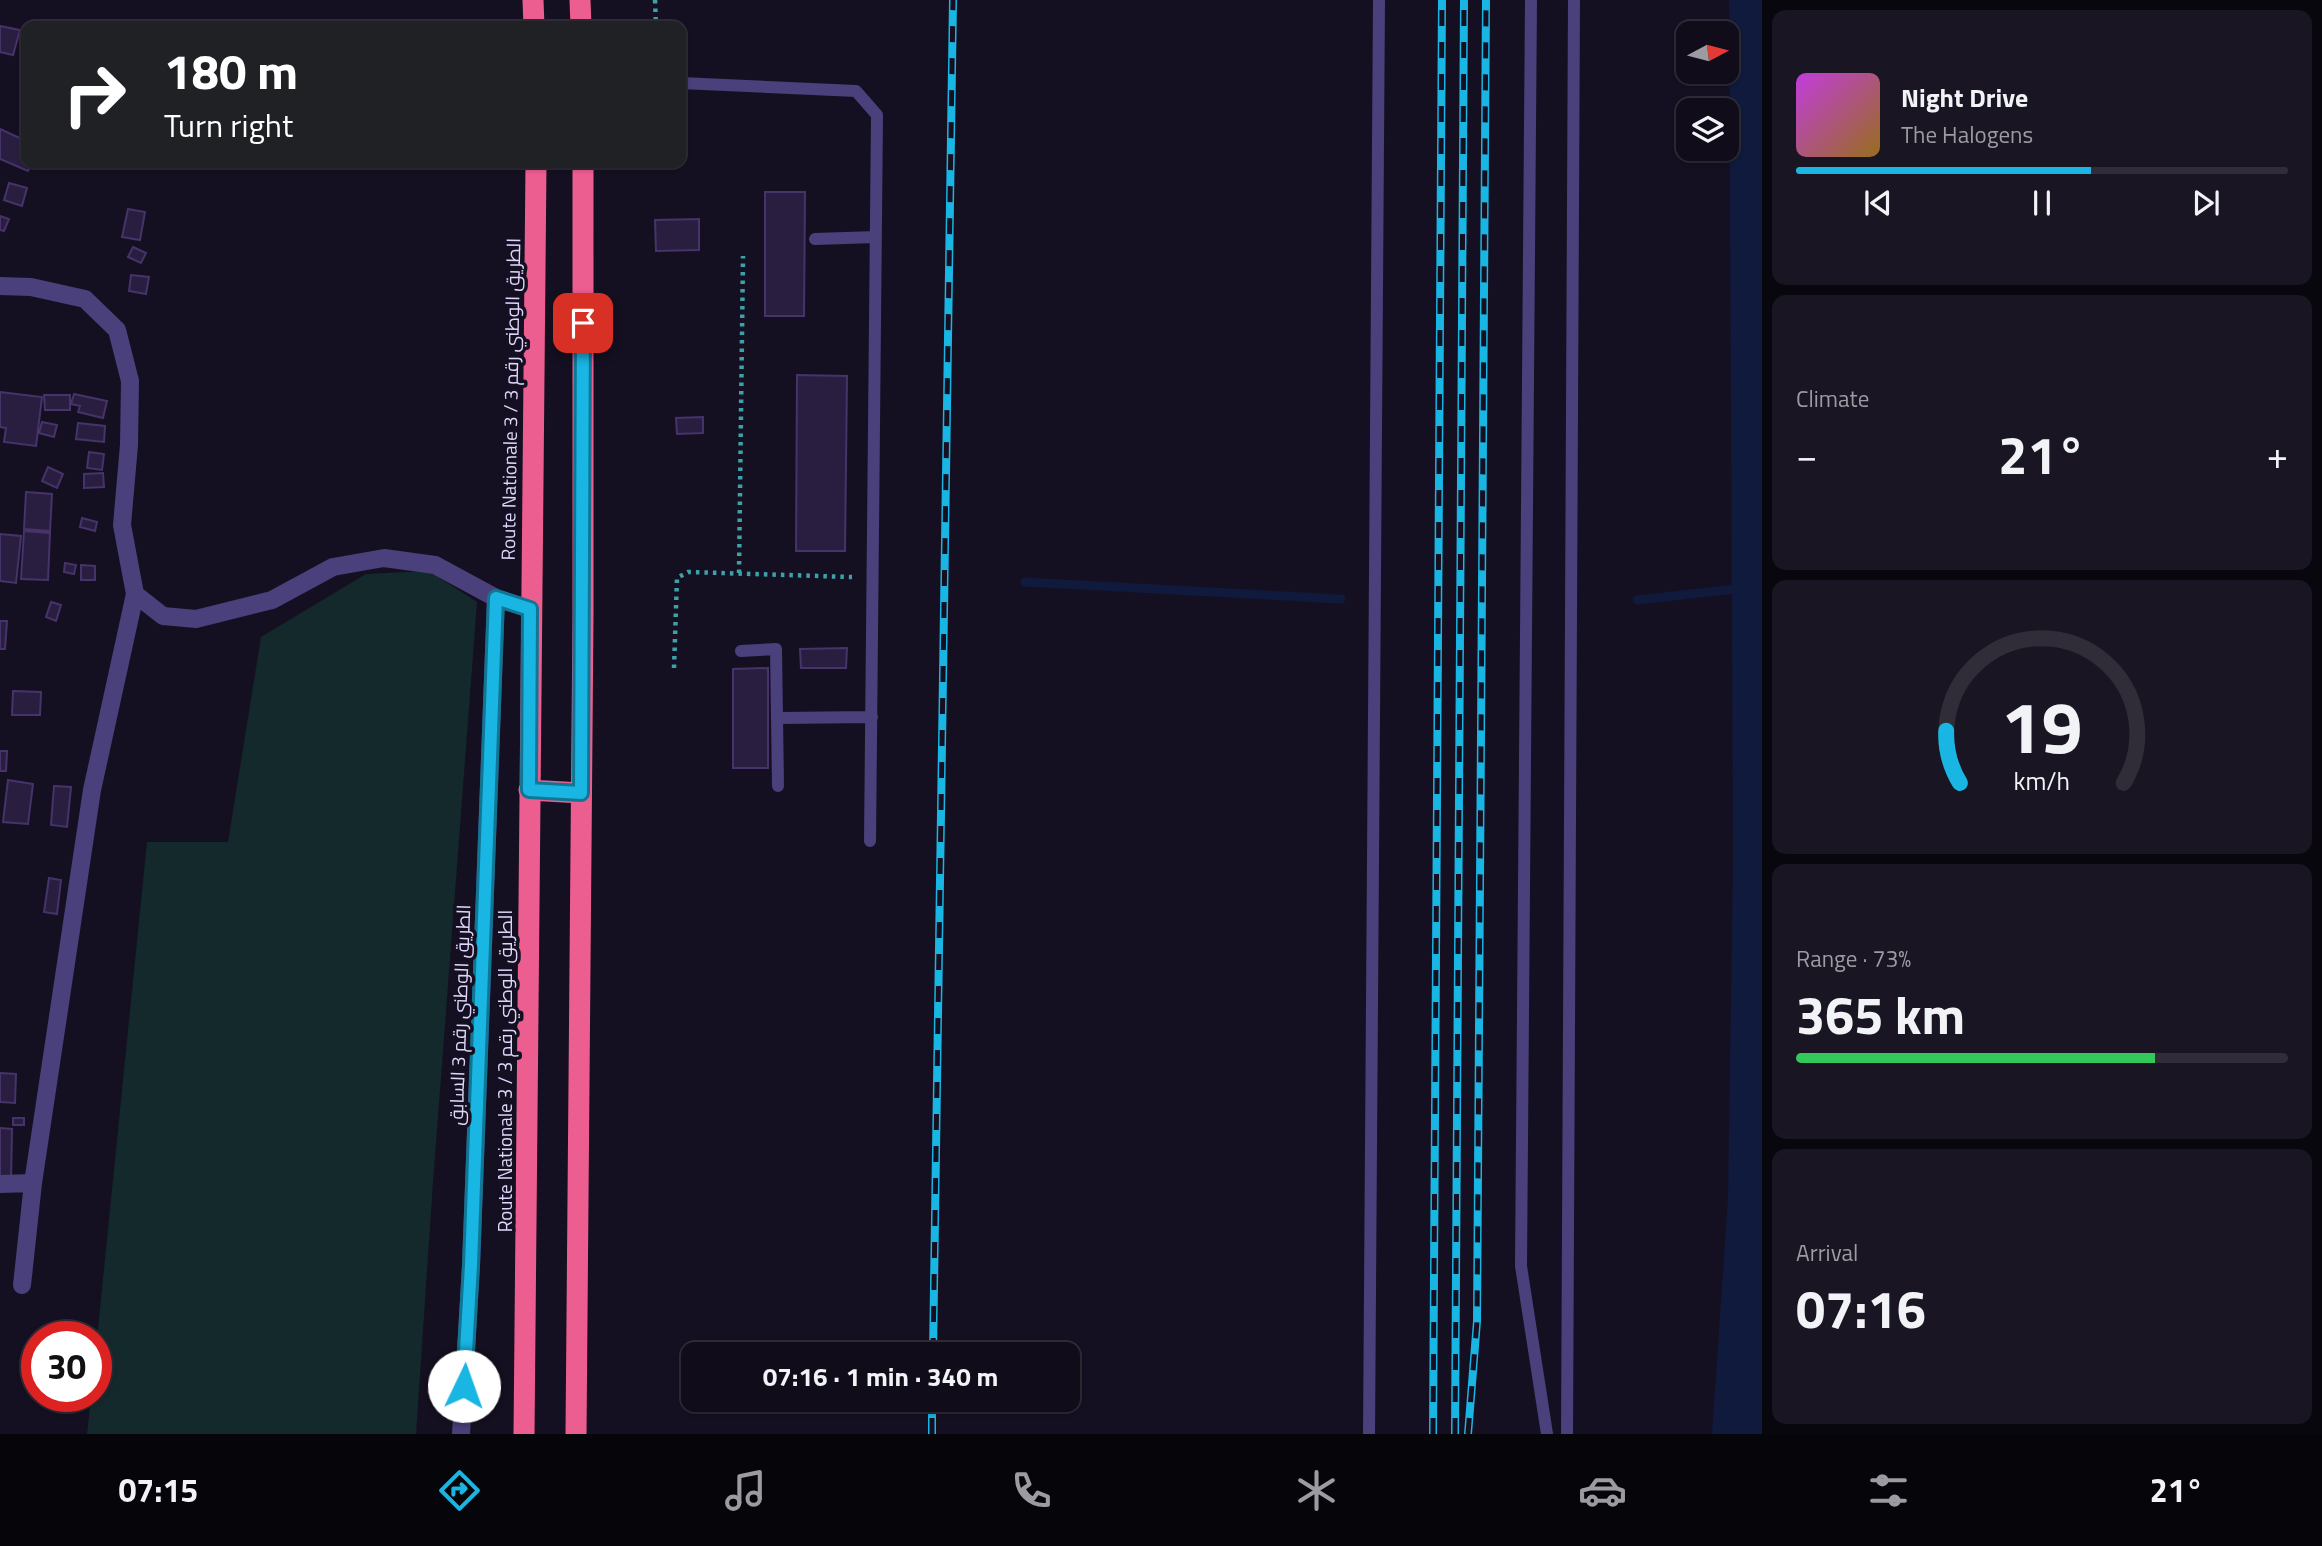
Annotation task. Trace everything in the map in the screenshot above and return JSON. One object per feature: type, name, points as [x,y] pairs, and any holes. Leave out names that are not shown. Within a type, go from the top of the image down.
[{"type":"highway","points":[[533,0],[534,21]]},
{"type":"highway","points":[[580,0],[581,21]]},
{"type":"highway","name":"Route Nationale 3 / الطريق الوطني رقم 3","points":[[524,1434],[536,168]]},
{"type":"highway","points":[[576,1434],[583,168]]},
{"type":"highway","points":[[529,790],[581,793]]},
{"type":"street","points":[[0,286],[31,287],[85,299],[117,330],[130,381],[130,444],[122,525],[135,594],[92,790],[33,1183],[22,1285]]},
{"type":"street","points":[[135,594],[163,616],[196,619],[272,600],[333,568],[384,558],[435,565],[496,598],[530,609]]},
{"type":"street","name":"الطريق الوطني رقم 3 السابق","points":[[461,1434],[471,1265],[496,598]]},
{"type":"street","points":[[0,1184],[33,1183]]},
{"type":"lane","points":[[1369,1434],[1379,0]]},
{"type":"lane","points":[[1531,0],[1521,1266],[1547,1434]]},
{"type":"lane","points":[[1567,1434],[1574,0]]},
{"type":"lane","points":[[686,83],[856,90],[877,115],[870,841]]},
{"type":"lane","points":[[815,239],[876,237]]},
{"type":"lane","points":[[741,652],[776,649],[778,786]]},
{"type":"lane","points":[[778,719],[872,717]]},
{"type":"path","points":[[655,0],[656,21]]},
{"type":"path","points":[[739,573],[743,256]]},
{"type":"path","points":[[674,667],[677,578],[688,572],[852,577]]},
{"type":"green space","points":[[429,571],[477,602],[416,1434],[87,1434],[89,1412],[112,1412],[112,1321],[99,1321],[147,842],[228,842],[261,637],[366,574]]},
{"type":"water","points":[[1729,0],[1762,0],[1762,1434],[1712,1434],[1728,1198],[1733,862],[1730,161],[1739,161],[1739,98],[1729,98],[1729,84],[1740,84],[1740,21],[1729,21]]},
{"type":"building","points":[[0,26],[20,30],[13,55],[0,52]]},
{"type":"building","points":[[0,129],[21,139],[21,168],[0,159]]},
{"type":"building","points":[[9,183],[27,188],[22,206],[4,200]]},
{"type":"building","points":[[765,192],[805,192],[804,316],[765,316]]},
{"type":"building","points":[[128,209],[145,212],[140,240],[122,237]]},
{"type":"building","points":[[0,216],[9,219],[4,231],[0,230]]},
{"type":"building","points":[[699,219],[699,250],[656,251],[655,220]]},
{"type":"building","points":[[133,247],[146,253],[141,263],[128,257]]},
{"type":"building","points":[[131,275],[149,277],[146,294],[129,291]]},
{"type":"building","points":[[797,375],[847,376],[845,551],[796,551]]},
{"type":"building","points":[[0,392],[42,397],[36,446],[4,442],[6,428],[0,427]]},
{"type":"building","points":[[74,394],[107,401],[103,418],[78,412],[80,406],[71,404]]},
{"type":"building","points":[[44,395],[70,395],[70,410],[45,410]]},
{"type":"building","points":[[703,417],[703,433],[677,434],[676,418]]},
{"type":"building","points":[[42,422],[57,425],[54,437],[39,433]]},
{"type":"building","points":[[78,423],[105,426],[104,442],[76,439]]},
{"type":"building","points":[[89,452],[104,454],[102,470],[87,468]]},
{"type":"building","points":[[48,467],[63,474],[57,488],[42,481]]},
{"type":"building","points":[[103,473],[104,487],[84,488],[84,474]]},
{"type":"building","points":[[26,492],[52,494],[50,531],[24,529]]},
{"type":"building","points":[[82,518],[97,522],[95,531],[80,527]]},
{"type":"building","points":[[24,531],[50,533],[48,580],[21,579]]},
{"type":"building","points":[[0,534],[21,536],[16,583],[0,581]]},
{"type":"building","points":[[65,563],[76,565],[74,574],[64,572]]},
{"type":"building","points":[[81,565],[95,566],[95,580],[81,580]]},
{"type":"building","points":[[51,602],[61,605],[56,621],[46,617]]},
{"type":"building","points":[[0,621],[7,621],[5,649],[0,649]]},
{"type":"building","points":[[847,648],[846,668],[801,668],[800,649]]},
{"type":"building","points":[[768,668],[768,768],[733,768],[733,669]]},
{"type":"building","points":[[13,691],[41,692],[40,715],[12,715]]},
{"type":"building","points":[[0,751],[7,751],[6,771],[0,771]]},
{"type":"building","points":[[8,780],[33,784],[28,824],[3,822]]},
{"type":"building","points":[[54,786],[71,787],[67,827],[51,825]]},
{"type":"building","points":[[49,878],[61,880],[57,914],[44,912]]},
{"type":"building","points":[[0,1073],[16,1074],[15,1103],[0,1102]]},
{"type":"building","points":[[13,1118],[24,1118],[24,1125],[13,1125]]},
{"type":"building","points":[[0,1128],[12,1129],[11,1180],[0,1180]]},
{"type":"waterway","points":[[1025,582],[1341,599]]},
{"type":"waterway","points":[[1637,600],[1762,586]]},
{"type":"railway","points":[[933,1342],[953,0]]},
{"type":"railway","points":[[1433,1434],[1442,0]]},
{"type":"railway","points":[[1455,1434],[1464,0]]},
{"type":"railway","points":[[1468,1434],[1477,1321],[1486,0]]},
{"type":"railway","points":[[932,1412],[932,1434]]},
{"type":"route","points":[[464,1386],[496,598],[530,609],[529,790],[581,793],[583,323]]}]
